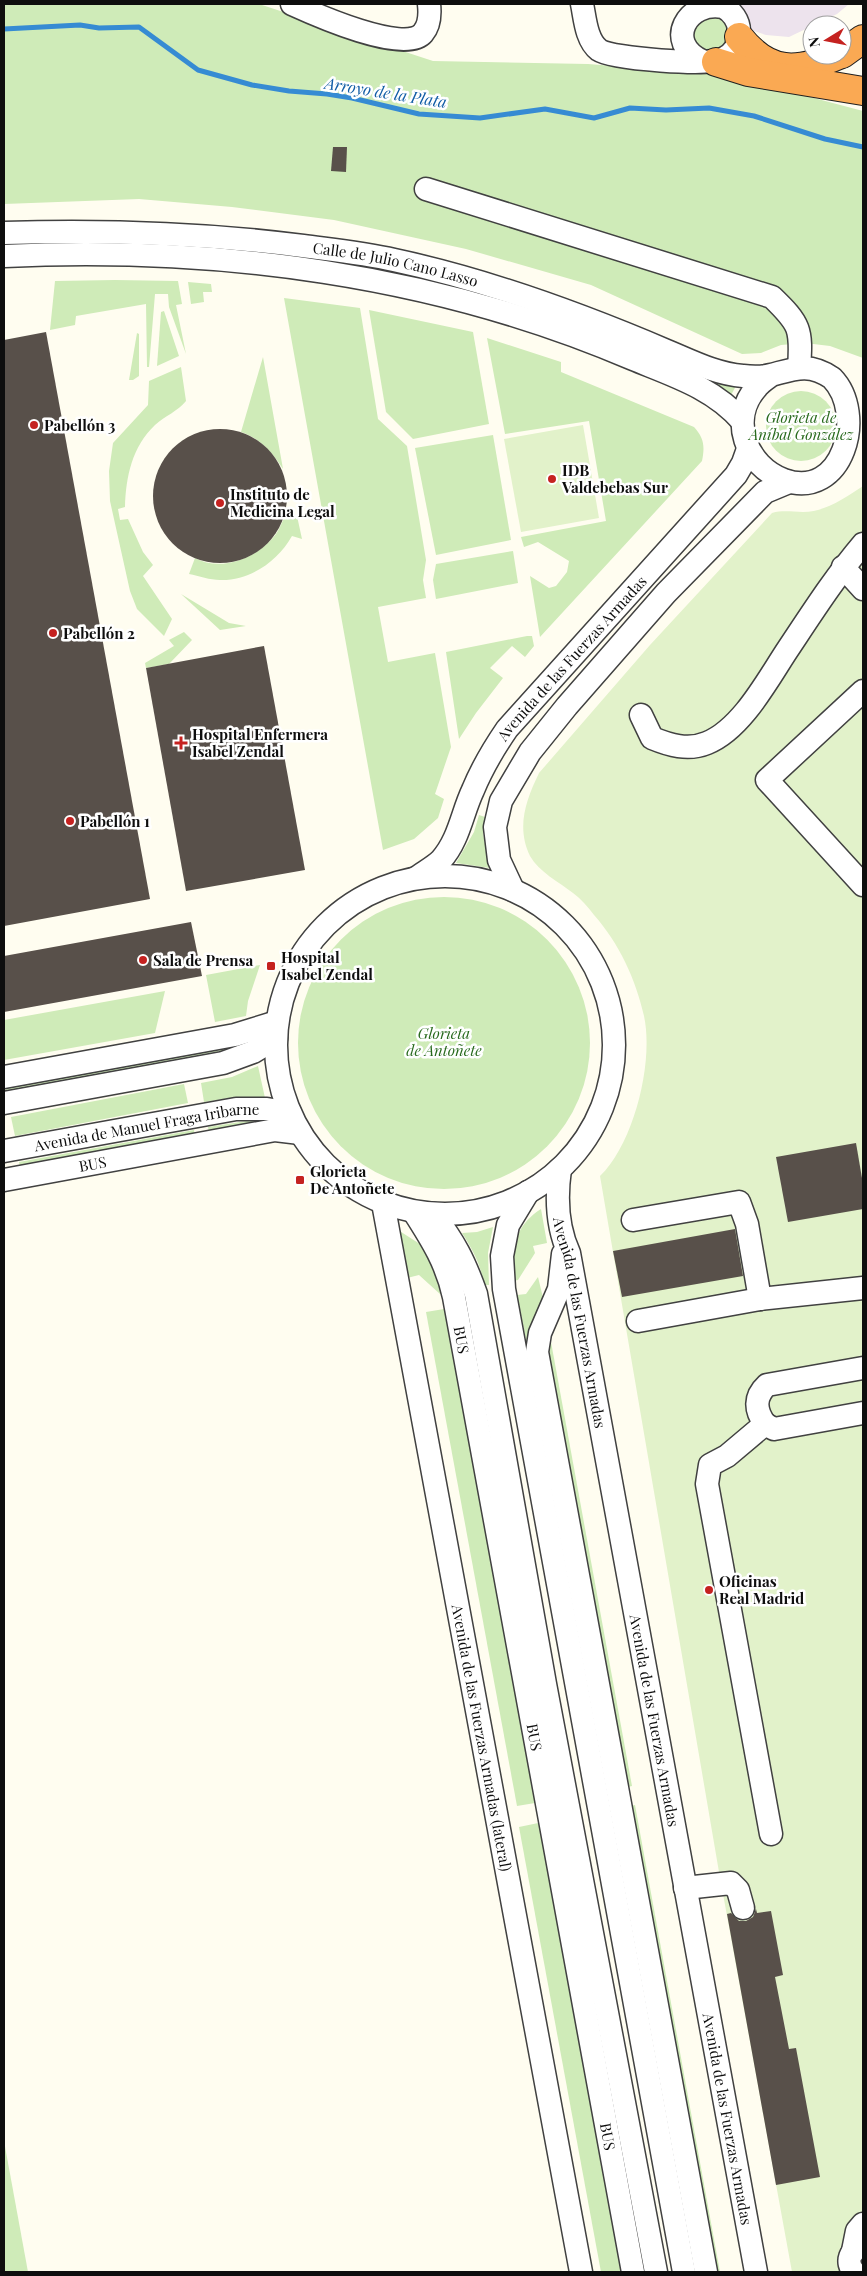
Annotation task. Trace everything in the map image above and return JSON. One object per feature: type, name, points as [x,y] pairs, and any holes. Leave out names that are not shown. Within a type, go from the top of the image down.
[{"type":"highway","points":[[739,37],[754,54],[764,61],[792,68],[811,65]]},
{"type":"highway","points":[[852,46],[863,39]]},
{"type":"highway","points":[[708,62],[748,72],[863,91]]},
{"type":"street","points":[[292,4],[360,30],[402,41],[423,34],[430,15],[429,4]]},
{"type":"street","points":[[582,4],[588,32],[597,49],[606,54],[621,57],[708,62],[732,53],[739,37],[736,19],[722,6],[697,6],[682,27],[683,44],[694,57],[708,62]]},
{"type":"street","points":[[426,189],[772,297],[794,318],[799,331],[800,368]]},
{"type":"street","name":"Calle de Julio Cano Lasso","points":[[4,233],[116,231],[188,234],[269,241],[362,254],[436,269],[496,286],[600,322],[718,372],[743,376],[770,376]]},
{"type":"street","name":"Calle de Julio Cano Lasso","points":[[4,256],[68,253],[184,257],[265,264],[386,282],[489,308],[593,341],[708,392],[730,406],[742,421]]},
{"type":"street","points":[[800,368],[816,370],[832,378],[858,400],[857,421],[855,438],[849,454],[838,468],[823,477],[807,482],[789,482],[772,475],[758,464],[748,449],[743,435],[742,421],[747,403],[756,388],[770,376],[784,370],[800,368]]},
{"type":"street","name":"Avenida de las Fuerzas Armadas","points":[[416,878],[440,860],[451,846],[472,790],[492,751],[507,729],[736,476],[748,449]]},
{"type":"street","name":"Avenida de las Fuerzas Armadas","points":[[513,890],[500,860],[495,827],[501,801],[530,752],[567,706],[666,593],[765,492],[789,482]]},
{"type":"street","points":[[641,715],[652,738],[676,747],[706,744],[728,731],[756,697],[843,568],[863,544]]},
{"type":"street","points":[[843,568],[863,589]]},
{"type":"street","points":[[863,691],[767,780],[863,885]]},
{"type":"street","points":[[449,876],[481,880],[513,890],[553,916],[575,938],[596,972],[611,1017],[612,1065],[605,1096],[590,1132],[560,1169],[528,1192],[506,1203],[458,1214],[423,1213],[383,1203],[350,1186],[322,1162],[300,1133],[290,1113],[278,1076],[276,1030],[282,998],[291,974],[303,953],[318,933],[356,901],[378,890],[416,878],[449,876]]},
{"type":"street","points":[[4,1077],[235,1035],[276,1030]]},
{"type":"street","points":[[4,1103],[223,1062],[253,1052],[276,1030]]},
{"type":"street","name":"Avenida de Manuel Fraga Iribarne","points":[[4,1150],[236,1109],[267,1109],[290,1113]]},
{"type":"street","name":"BUS","points":[[4,1180],[276,1130],[300,1133]]},
{"type":"street","name":"Avenida de las Fuerzas Armadas","points":[[560,1169],[557,1200],[565,1243],[569,1253],[756,2272]]},
{"type":"street","points":[[528,1192],[508,1225],[502,1256],[504,1289],[684,2272]]},
{"type":"street","points":[[633,1220],[739,1202],[747,1224],[760,1299]]},
{"type":"street","name":"Avenida de las Fuerzas Armadas (lateral)","points":[[383,1203],[582,2272]]},
{"type":"street","points":[[423,1213],[464,1260],[476,1294],[544,1684],[656,2272]]},
{"type":"street","name":"BUS","points":[[423,1213],[433,1241],[449,1273],[454,1298],[633,2272]]},
{"type":"street","points":[[565,1243],[559,1289],[540,1333],[537,1352],[706,2272]]},
{"type":"street","points":[[638,1321],[760,1299],[863,1288]]},
{"type":"street","points":[[863,1368],[767,1385],[759,1393],[756,1405],[758,1415],[764,1424],[774,1429],[863,1413]]},
{"type":"street","points":[[764,1424],[727,1456],[710,1465],[707,1484],[771,1834]]},
{"type":"street","points":[[685,1888],[731,1883],[738,1890],[742,1908]]},
{"type":"street","points":[[857,2257],[857,2231],[863,2224]]},
{"type":"shaded area","points":[[733,4],[849,4],[835,15],[802,15],[802,31],[789,37],[766,35],[751,30],[739,7]]},
{"type":"green space","points":[[4,4],[259,4],[433,61],[588,64],[727,75],[863,111],[863,358],[830,346],[805,343],[781,345],[761,353],[742,354],[591,285],[466,249],[334,220],[232,207],[139,199],[4,204]]},
{"type":"green space","points":[[701,14],[725,18],[730,37],[723,48],[704,51],[693,43],[692,24]]},
{"type":"green space","points":[[55,281],[178,281],[182,304],[176,305],[186,354],[169,307],[168,294],[155,294],[149,367],[147,367],[146,304],[76,316],[75,325],[50,330]]},
{"type":"green space","points":[[188,282],[211,284],[212,292],[203,292],[204,302],[191,304]]},
{"type":"green space","points":[[284,298],[360,308],[378,419],[407,446],[426,560],[423,580],[426,598],[378,607],[388,662],[435,653],[451,747],[435,794],[444,799],[438,818],[414,839],[383,850]]},
{"type":"green space","points":[[369,310],[473,332],[489,424],[413,439],[386,412]]},
{"type":"green space","points":[[164,311],[179,356],[157,366],[161,312]]},
{"type":"green space","points":[[137,333],[139,334],[139,376],[129,380]]},
{"type":"green space","points":[[487,338],[561,362],[561,372],[694,427],[703,442],[702,461],[540,637],[530,576],[549,588],[556,586],[567,572],[569,561],[538,542],[524,547],[521,537],[606,521],[589,421],[505,434]]},
{"type":"green space","points":[[263,357],[283,469],[265,447],[254,438],[241,432]]},
{"type":"green space","points":[[181,367],[186,401],[155,425],[141,443],[129,473],[125,507],[118,509],[120,520],[128,519],[143,552],[153,565],[143,576],[172,619],[164,636],[137,609],[130,591],[110,501],[109,471],[113,443],[148,405],[149,381]]},
{"type":"green space","points":[[683,368],[737,384],[730,397]]},
{"type":"green space","name":"Glorieta de Aníbal González","points":[[801,391],[814,394],[826,401],[833,413],[836,426],[833,439],[826,451],[814,458],[801,461],[788,458],[776,451],[769,439],[766,426],[769,413],[776,401],[788,394]]},
{"type":"green space","name":"IDB Valdebebas Sur","points":[[583,425],[599,518],[521,532],[504,439]]},
{"type":"green space","points":[[493,435],[511,540],[436,555],[415,448]]},
{"type":"green space","points":[[863,486],[863,2272],[792,2272],[719,1872],[600,1176],[612,1162],[623,1144],[632,1123],[643,1078],[646,1056],[644,1016],[641,1002],[619,950],[582,900],[544,872],[534,862],[526,845],[523,824],[530,793],[539,773],[650,645],[772,513],[819,510],[834,504]]},
{"type":"green space","points":[[286,513],[297,516],[302,539],[292,536],[279,554],[262,568],[242,577],[220,580],[189,574],[195,558],[217,564],[228,563],[250,556],[260,550],[276,534]]},
{"type":"green space","points":[[513,551],[518,583],[436,599],[433,580],[436,564]]},
{"type":"green space","points":[[181,594],[229,623],[246,626],[220,630]]},
{"type":"green space","points":[[184,632],[192,640],[169,664],[146,668],[145,663],[174,646],[169,640]]},
{"type":"green space","points":[[532,636],[534,646],[525,657],[512,646],[490,668],[503,678],[459,739],[446,652]]},
{"type":"green space","points":[[479,815],[485,817],[483,834],[490,868],[456,863],[474,832]]},
{"type":"green space","name":"Glorieta de Antoñete","points":[[444,897],[486,903],[513,914],[537,930],[557,950],[573,974],[584,1001],[590,1043],[584,1085],[573,1112],[557,1136],[537,1156],[513,1172],[486,1183],[444,1189],[402,1183],[375,1172],[351,1156],[331,1136],[315,1112],[304,1085],[298,1043],[304,1001],[315,974],[331,950],[351,930],[375,914],[402,903]]},
{"type":"green space","points":[[260,965],[248,1001],[246,1016],[215,1022],[206,975]]},
{"type":"green space","points":[[165,991],[155,1033],[4,1060],[4,1020]]},
{"type":"green space","points":[[255,1035],[232,1049],[6,1091],[4,1082]]},
{"type":"green space","points":[[258,1066],[265,1098],[236,1097],[204,1102],[201,1083],[232,1077]]},
{"type":"green space","points":[[184,1084],[188,1103],[15,1136],[11,1117]]},
{"type":"green space","points":[[253,1120],[272,1125],[210,1137],[208,1127]]},
{"type":"green space","points":[[194,1130],[195,1139],[21,1172],[19,1162]]},
{"type":"green space","points":[[541,1209],[547,1243],[533,1246],[535,1253],[518,1280],[514,1281],[513,1260],[516,1240],[525,1223]]},
{"type":"green space","points":[[493,1227],[488,1253],[489,1285],[484,1285],[476,1258],[462,1233],[477,1232]]},
{"type":"green space","points":[[398,1230],[423,1246],[446,1293],[440,1294],[419,1275],[407,1278]]},
{"type":"green space","points":[[538,1277],[545,1306],[529,1355],[517,1295],[526,1294]]},
{"type":"green space","points":[[450,1308],[541,1802],[517,1806],[426,1312]]},
{"type":"green space","points":[[549,1331],[632,1786],[623,1788],[542,1345]]},
{"type":"green space","points":[[635,1805],[720,2272],[711,2272],[626,1807]]},
{"type":"green space","points":[[543,1822],[626,2272],[601,2272],[519,1827]]},
{"type":"green space","points":[[4,2141],[28,2272],[4,2272]]},
{"type":"building","points":[[333,147],[347,147],[346,172],[331,171]]},
{"type":"building","points":[[46,332],[150,899],[4,926],[4,340]]},
{"type":"building","name":"Instituto de Medicina Legal","points":[[220,429],[246,434],[268,448],[282,470],[287,496],[282,522],[268,544],[246,558],[220,563],[194,558],[172,544],[158,522],[153,496],[158,470],[172,448],[194,434]]},
{"type":"building","points":[[264,646],[305,870],[186,891],[146,668]]},
{"type":"building","points":[[191,922],[202,976],[4,1012],[4,956]]},
{"type":"building","points":[[856,1143],[863,1184],[863,1209],[788,1222],[776,1157]]},
{"type":"building","points":[[735,1229],[743,1276],[622,1297],[613,1251]]},
{"type":"building","points":[[756,1909],[757,1913],[771,1911],[783,1975],[775,1977],[789,2049],[796,2048],[820,2177],[776,2185],[727,1914],[731,1913],[739,1921],[746,1921],[753,1917]]},
{"type":"waterway","name":"Arroyo de la Plata","points":[[4,29],[80,25],[99,28],[139,27],[198,70],[252,85],[352,98],[419,114],[480,118],[545,109],[594,118],[630,108],[666,110],[709,108],[754,116],[825,139],[863,147]]},
{"type":"place","name":"Pabellón 3","points":[[34,425]]},
{"type":"place","name":"IDB Valdebebas Sur","points":[[552,479]]},
{"type":"place","name":"Instituto de Medicina Legal","points":[[220,503]]},
{"type":"place","name":"Pabellón 2","points":[[53,633]]},
{"type":"place","name":"Hospital Enfermera Isabel Zendal","points":[[181,743]]},
{"type":"place","name":"Pabellón 1","points":[[70,821]]},
{"type":"place","name":"Sala de Prensa","points":[[143,960]]},
{"type":"place","name":"Hospital Isabel Zendal","points":[[271,966]]},
{"type":"place","name":"Glorieta De Antoñete","points":[[300,1180]]},
{"type":"place","name":"Oficinas Real Madrid","points":[[709,1590]]}]
